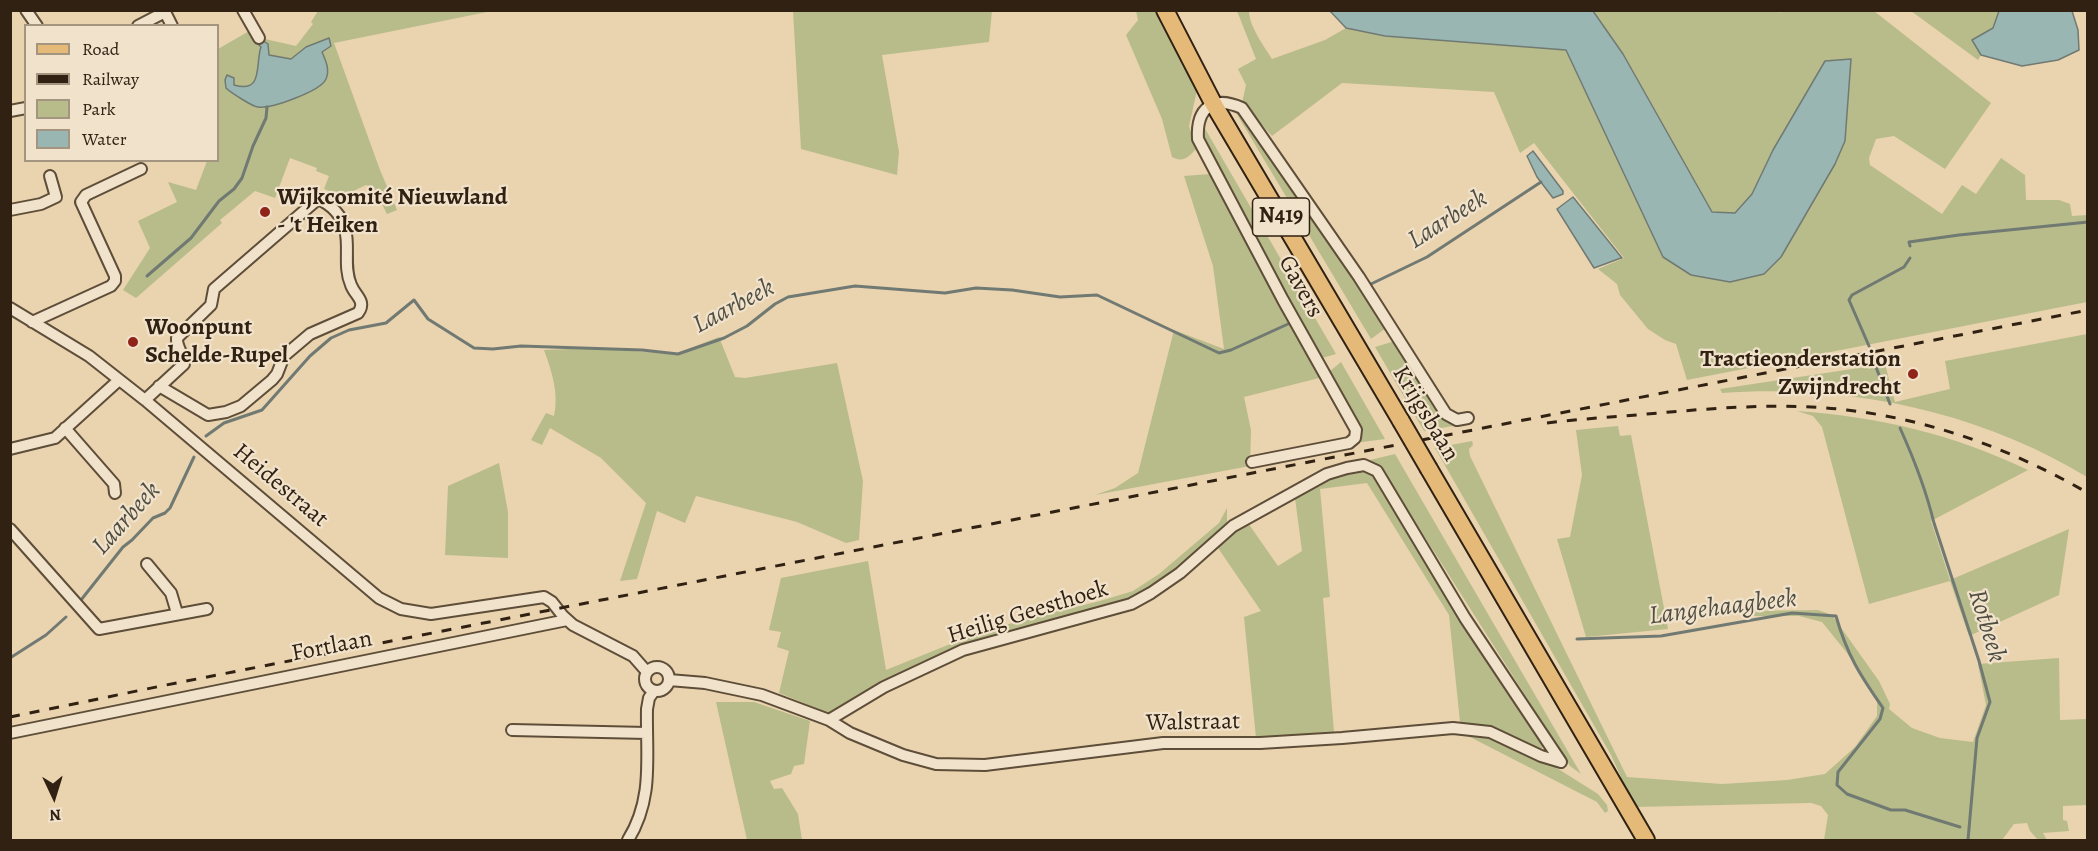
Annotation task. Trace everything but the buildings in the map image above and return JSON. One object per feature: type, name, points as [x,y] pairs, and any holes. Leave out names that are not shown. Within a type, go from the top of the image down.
[{"type":"main road","name":"Krijgsbaan","points":[[1165,10],[1214,103],[1646,840]]},
{"type":"street","points":[[243,10],[259,38]]},
{"type":"street","points":[[142,24],[165,12],[171,24]]},
{"type":"street","points":[[1214,103],[1226,103],[1242,108],[1359,277],[1446,414],[1457,420],[1468,418]]},
{"type":"street","name":"Gavers","points":[[1214,103],[1200,118],[1197,127],[1198,140],[1283,300],[1356,430],[1355,438],[1349,443],[1252,462]]},
{"type":"street","points":[[32,322],[111,286],[115,282],[115,276],[81,202],[86,195],[141,169]]},
{"type":"street","points":[[10,210],[41,204],[56,196],[50,176]]},
{"type":"street","points":[[145,400],[159,386],[184,364],[176,342],[177,338],[212,305],[214,289],[318,199],[331,205],[345,230],[348,275],[351,287],[362,302],[360,311],[338,324],[310,334],[284,356],[278,374],[272,380],[241,406],[226,412],[208,415],[159,386]]},
{"type":"street","name":"Heidestraat","points":[[10,308],[89,356],[145,400],[379,598],[401,609],[414,612],[447,613],[544,597],[549,599],[567,620]]},
{"type":"street","points":[[10,449],[55,438],[119,380]]},
{"type":"street","points":[[65,428],[114,484],[115,493]]},
{"type":"street","name":"Heilig Geesthoek","points":[[829,720],[884,687],[963,650],[1131,604],[1180,573],[1233,526],[1327,474],[1364,465],[1377,471],[1465,618],[1561,762]]},
{"type":"street","points":[[10,529],[99,629],[207,609]]},
{"type":"street","points":[[147,564],[171,593],[177,613]]},
{"type":"street","points":[[567,620],[633,656],[647,672]]},
{"type":"street","name":"Fortlaan","points":[[10,733],[567,620]]},
{"type":"street","points":[[628,840],[642,814],[648,786],[647,710],[649,698],[654,691],[665,688],[669,680],[666,670],[660,667],[653,667],[647,672],[645,681],[649,689],[654,691]]},
{"type":"street","points":[[669,680],[737,688],[829,720]]},
{"type":"street","name":"Walstraat","points":[[829,720],[850,733],[903,755],[936,764],[961,766],[985,765],[1163,742],[1260,743],[1453,728],[1490,732],[1541,756],[1561,762]]},
{"type":"street","points":[[512,730],[647,733]]},
{"type":"green space","points":[[793,10],[992,11],[989,42],[882,55],[899,152],[897,175],[801,149]]},
{"type":"green space","points":[[1776,10],[1780,13],[1781,10],[1874,11],[1991,103],[1945,169],[1894,136],[1876,139],[1869,158],[1870,165],[1942,214],[1962,185],[1976,194],[2001,158],[2025,175],[2026,200],[2059,200],[2070,204],[2072,216],[2087,215],[2087,302],[1687,380],[1676,344],[1648,329],[1620,295],[1617,284],[1598,269],[1624,258],[1534,143],[1520,153],[1494,92],[1342,83],[1272,136],[1242,103],[1246,85],[1238,69],[1256,59],[1237,11],[1249,11],[1254,29],[1272,59],[1325,40],[1346,28],[1385,36],[1566,50],[1590,99],[1730,282],[1825,61],[1773,150],[1752,194],[1735,214],[1712,212],[1623,54],[1593,11]]},
{"type":"green space","points":[[318,11],[492,11],[334,43],[397,210],[387,214],[374,188],[366,185],[343,196],[324,189],[329,176],[316,171],[317,168],[290,158],[275,198],[255,191],[220,220],[222,223],[136,298],[123,290],[150,248],[138,221],[177,202],[168,182],[196,190],[207,162],[219,162],[219,48],[251,30],[256,37],[296,46],[313,24],[311,22]]},
{"type":"green space","points":[[1136,11],[1155,11],[1198,86],[1189,126],[1196,149],[1183,159],[1172,157],[1162,119],[1126,35],[1138,20]]},
{"type":"green space","points":[[1911,11],[1999,11],[1993,28],[1972,40],[1981,55],[1978,60]]},
{"type":"green space","points":[[1235,111],[1239,111],[1386,328],[1371,339]]},
{"type":"green space","points":[[1204,127],[1336,354],[1322,358],[1203,139],[1201,129]]},
{"type":"green space","points":[[1210,174],[1319,378],[1244,397],[1251,430],[1250,466],[1095,495],[1115,488],[1138,473],[1174,330],[1224,349],[1213,266],[1184,176]]},
{"type":"green space","points":[[2087,334],[2087,477],[2045,454],[2002,435],[1957,419],[1911,407],[1864,398],[1817,393],[1769,391],[1722,393],[1720,389],[1885,364],[1895,402],[1950,389],[1945,361]]},
{"type":"green space","points":[[719,337],[735,377],[745,378],[837,363],[863,481],[859,540],[846,543],[797,522],[696,496],[685,523],[657,511],[637,579],[620,581],[646,503],[601,458],[550,428],[542,445],[531,440],[546,413],[554,416],[556,399],[554,383],[544,350],[592,348],[675,354]]},
{"type":"green space","points":[[1395,341],[1443,417],[1452,422],[1469,419],[1470,423],[1424,431],[1375,347]]},
{"type":"green space","points":[[1341,362],[1385,439],[1355,443],[1361,436],[1360,428],[1330,371]]},
{"type":"green space","points":[[1797,411],[1857,418],[1915,429],[1972,446],[2028,470],[1931,521],[1950,580],[2069,529],[2059,595],[1969,636],[1950,581],[1869,604],[1822,427],[1813,416]]},
{"type":"green space","points":[[1618,426],[1620,436],[1631,435],[1668,629],[1586,637],[1557,539],[1570,537],[1582,475],[1576,430]]},
{"type":"green space","points":[[1472,441],[1473,445],[1469,449],[1470,456],[1627,777],[1722,784],[1787,780],[1825,774],[1855,747],[1877,716],[1877,698],[1847,653],[1822,622],[1799,616],[1751,616],[1752,611],[1818,610],[1832,615],[1879,681],[1890,704],[1889,709],[1912,728],[1940,738],[1973,742],[1986,705],[1978,664],[2059,658],[2060,720],[2087,719],[2087,805],[2063,806],[2063,820],[2067,821],[2069,831],[2043,833],[2047,840],[2038,840],[2030,831],[2027,823],[2014,824],[2002,840],[1824,840],[1828,815],[1821,806],[1811,803],[1635,807],[1619,778],[1621,777],[1611,755],[1435,448]]},
{"type":"green space","points":[[1395,454],[1581,774],[1570,766],[1388,479],[1366,461]]},
{"type":"green space","points":[[499,463],[508,512],[508,558],[445,555],[448,486]]},
{"type":"green space","points":[[1356,471],[1374,475],[1432,574],[1545,745],[1540,750],[1489,728],[1460,722],[1449,615],[1367,483],[1320,489],[1330,597],[1323,598],[1334,732],[1256,738],[1244,617],[1261,611],[1218,548],[1237,529],[1248,523],[1278,566],[1302,551],[1295,498],[1324,482]]},
{"type":"green space","points":[[1227,508],[1227,526],[1155,585],[1126,601],[1037,623],[965,646],[888,680],[828,713],[779,693],[789,651],[777,647],[781,632],[769,630],[781,578],[868,561],[886,670],[980,632],[1133,591],[1159,574],[1219,523]]},
{"type":"green space","points":[[716,702],[754,702],[810,721],[804,764],[794,766],[791,774],[770,781],[774,789],[782,788],[798,814],[802,840],[747,840]]},
{"type":"green space","points":[[1458,734],[1484,735],[1552,765],[1598,794],[1607,805],[1608,811],[1605,813],[1597,802],[1470,737]]},
{"type":"water","points":[[1330,11],[1593,11],[1623,54],[1712,212],[1735,213],[1752,194],[1773,150],[1825,61],[1851,59],[1845,141],[1835,164],[1781,257],[1764,274],[1730,282],[1691,275],[1663,257],[1566,50],[1385,36],[1346,28]]},
{"type":"water","points":[[1999,11],[2072,11],[2078,30],[2079,50],[2058,60],[2022,66],[1981,55],[1972,40],[1993,28]]},
{"type":"water","points":[[329,38],[331,46],[322,52],[328,69],[326,79],[306,94],[273,105],[258,107],[226,88],[227,75],[234,78],[234,85],[244,87],[254,81],[261,47],[258,44],[262,40],[268,44],[269,55],[291,59],[306,47]]},
{"type":"water","points":[[1533,151],[1563,194],[1553,198],[1537,177],[1527,156]]},
{"type":"water","points":[[1573,197],[1622,258],[1594,268],[1557,209]]},
{"type":"waterway","points":[[147,276],[191,238],[219,201],[234,189],[242,178],[266,118],[267,107]]},
{"type":"waterway","name":"Laarbeek","points":[[1371,284],[1427,257],[1541,182]]},
{"type":"waterway","name":"Rotbeek","points":[[1910,246],[1909,242],[1959,235],[2088,222]]},
{"type":"waterway","name":"Rotbeek","points":[[1869,346],[1849,300],[1852,295],[1904,267],[1910,258]]},
{"type":"waterway","name":"Laarbeek","points":[[206,436],[224,423],[262,410],[310,356],[331,338],[349,330],[386,323],[414,300],[428,319],[474,348],[493,349],[521,346],[642,350],[678,354],[724,338],[747,326],[788,297],[855,286],[945,293],[976,288],[1012,290],[1060,297],[1097,295],[1219,353],[1231,350],[1288,324]]},
{"type":"waterway","name":"Rotbeek","points":[[1876,367],[1890,404]]},
{"type":"waterway","name":"Rotbeek","points":[[1900,428],[1923,487],[1990,702],[1977,738],[1968,840]]},
{"type":"waterway","name":"Laarbeek","points":[[81,600],[123,547],[153,518],[170,508],[194,457]]},
{"type":"waterway","name":"Langehaagbeek","points":[[1577,639],[1661,636],[1792,613],[1836,616],[1855,664],[1883,708],[1880,719],[1838,772],[1837,785],[1847,794],[1891,810],[1905,810],[1960,827]]},
{"type":"waterway","name":"Laarbeek","points":[[10,658],[46,635],[66,617]]},
{"type":"railway","points":[[10,717],[2088,310]]},
{"type":"railway","points":[[1547,423],[1736,407],[1781,406],[1847,410],[1910,421],[1972,439],[2031,463],[2088,493]]},
{"type":"place","name":"Wijkcomité Nieuwland - 't Heiken","points":[[265,212]]},
{"type":"place","name":"Woonpunt Schelde-Rupel","points":[[133,342]]},
{"type":"place","name":"Tractieonderstation Zwijndrecht","points":[[1913,374]]}]
